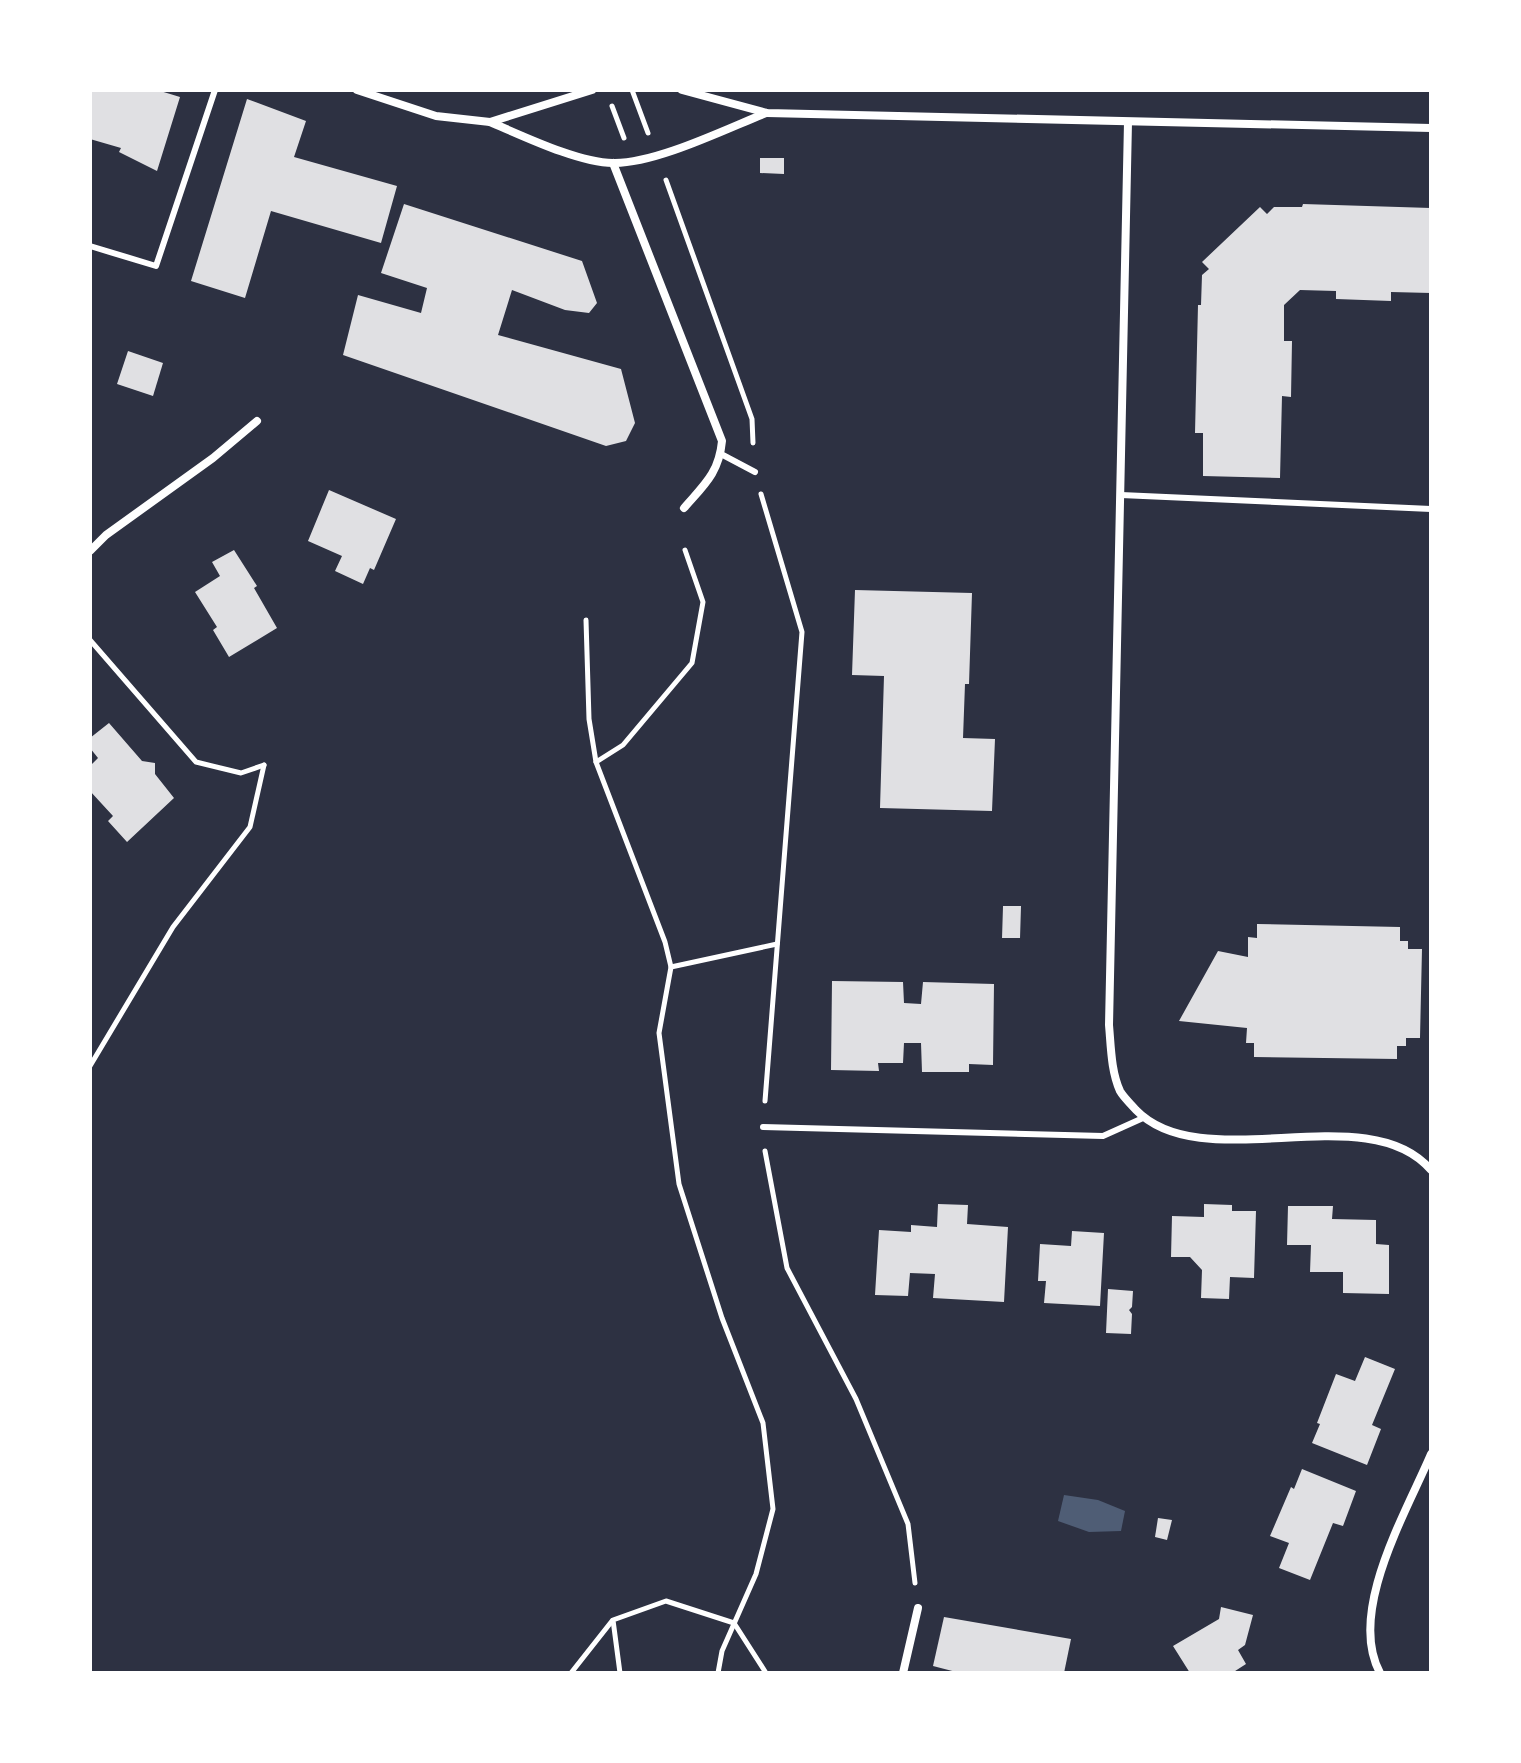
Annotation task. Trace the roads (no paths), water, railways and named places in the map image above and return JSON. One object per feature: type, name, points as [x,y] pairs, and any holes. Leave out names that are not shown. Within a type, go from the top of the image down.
[{"type":"street","points":[[357,90],[436,116],[490,122],[566,153],[613,163],[657,156],[767,113]]},
{"type":"street","points":[[490,122],[592,90]]},
{"type":"street","points":[[682,90],[767,113],[1431,128]]},
{"type":"street","points":[[1128,122],[1109,1025],[1114,1071],[1121,1095],[1143,1118],[1186,1138],[1351,1138],[1393,1143],[1431,1170]]},
{"type":"street","points":[[613,163],[722,441],[720,461],[684,508]]},
{"type":"street","points":[[90,551],[106,535],[213,458],[257,421]]},
{"type":"street","points":[[1380,1673],[1373,1661],[1368,1622],[1376,1582],[1431,1454]]},
{"type":"street","points":[[903,1673],[918,1608]]},
{"type":"lane","points":[[90,246],[156,266],[215,90]]},
{"type":"lane","points":[[721,454],[755,472]]},
{"type":"lane","points":[[1121,495],[1431,509]]},
{"type":"lane","points":[[763,1127],[1103,1136],[1143,1118]]},
{"type":"water","points":[[1064,1495],[1098,1500],[1125,1511],[1121,1531],[1089,1532],[1058,1521]]}]
